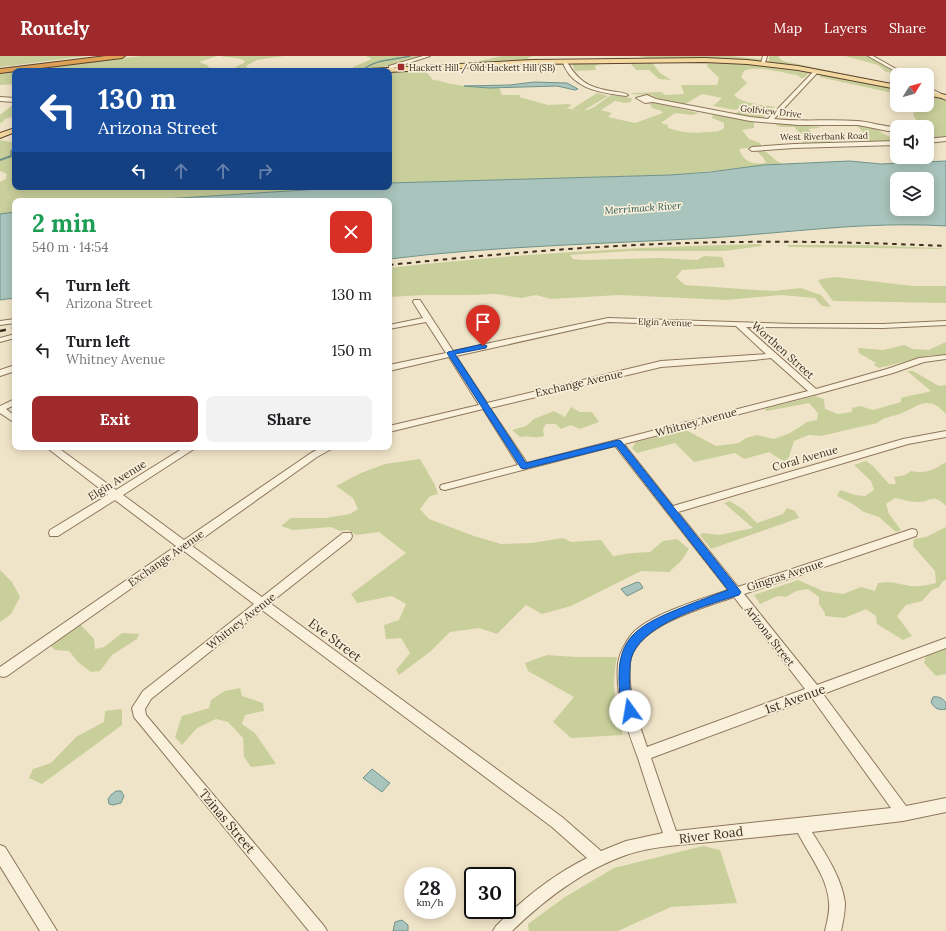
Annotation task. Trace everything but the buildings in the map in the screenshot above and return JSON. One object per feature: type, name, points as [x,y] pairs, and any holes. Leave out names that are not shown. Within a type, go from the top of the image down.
[{"type":"highway","points":[[14,68],[100,56]]},
{"type":"highway","points":[[17,68],[122,56]]},
{"type":"highway","points":[[0,70],[12,68]]},
{"type":"highway","points":[[0,70],[12,69]]},
{"type":"main road","points":[[392,69],[631,58],[705,60],[763,63],[817,71],[890,86]]},
{"type":"main road","points":[[934,95],[945,97]]},
{"type":"main road","points":[[0,136],[12,131]]},
{"type":"street","points":[[391,68],[394,65],[428,56]]},
{"type":"street","points":[[763,63],[765,56]]},
{"type":"street","points":[[870,56],[892,68]]},
{"type":"street","points":[[564,61],[568,70],[582,83],[592,89],[600,92],[626,95]]},
{"type":"street","points":[[769,121],[817,71]]},
{"type":"street","points":[[934,92],[945,97]]},
{"type":"street","points":[[0,99],[12,100]]},
{"type":"street","name":"Golfview Drive","points":[[653,100],[731,116],[769,121],[799,123],[858,123],[888,129],[885,131],[890,134]]},
{"type":"street","points":[[934,140],[946,139]]},
{"type":"street","name":"West Riverbank Road","points":[[752,149],[794,146],[890,143]]},
{"type":"street","points":[[417,302],[524,466]]},
{"type":"street","points":[[392,326],[428,319]]},
{"type":"street","name":"Elgin Avenue","points":[[392,367],[451,353],[608,320],[850,326],[946,322]]},
{"type":"street","points":[[0,323],[12,321]]},
{"type":"street","name":"Worthen Street","points":[[738,324],[814,392]]},
{"type":"street","points":[[0,340],[12,337]]},
{"type":"street","name":"Exchange Avenue","points":[[392,428],[661,364],[754,358],[772,355]]},
{"type":"street","name":"Whitney Avenue","points":[[445,488],[524,466],[814,392],[890,371],[922,360],[938,357],[946,358]]},
{"type":"street","points":[[0,373],[12,369]]},
{"type":"street","points":[[12,403],[0,409],[12,418]]},
{"type":"street","name":"Coral Avenue","points":[[672,510],[906,441],[946,434]]},
{"type":"street","name":"Arizona Street","points":[[618,442],[815,692],[903,814]]},
{"type":"street","name":"Eve Street","points":[[58,450],[115,495],[557,822],[600,859]]},
{"type":"street","name":"Elgin Avenue","points":[[54,533],[187,450]]},
{"type":"street","name":"Exchange Avenue","points":[[3,672],[314,455],[324,450]]},
{"type":"street","name":"Gingras Avenue","points":[[672,839],[632,722],[624,689],[624,662],[636,637],[655,623],[697,605],[912,533]]},
{"type":"street","name":"Whitney Avenue","points":[[138,708],[147,695],[347,536]]},
{"type":"street","name":"1st Avenue","points":[[644,754],[946,643]]},
{"type":"street","name":"Tzinas Street","points":[[138,708],[140,717],[319,931]]},
{"type":"street","name":"River Road","points":[[501,931],[529,906],[574,873],[600,859],[633,847],[672,839],[903,814],[946,805]]},
{"type":"street","points":[[801,825],[834,889],[837,902],[833,931]]},
{"type":"street","points":[[0,852],[49,931]]},
{"type":"green space","points":[[0,56],[87,56],[0,67]]},
{"type":"green space","points":[[141,56],[217,56],[199,62],[207,65],[209,68],[43,68]]},
{"type":"green space","points":[[221,56],[284,56],[257,60],[246,66],[247,68],[235,67],[244,63],[245,61]]},
{"type":"green space","points":[[366,56],[424,56],[380,68],[353,68],[372,59]]},
{"type":"green space","points":[[502,56],[534,56],[529,57],[528,60],[479,61]]},
{"type":"green space","points":[[638,56],[731,56],[761,59],[761,61],[647,58]]},
{"type":"green space","points":[[769,56],[780,56],[778,57],[783,61],[869,79],[771,63],[769,61]]},
{"type":"green space","points":[[845,56],[868,56],[890,68],[890,72],[886,72],[878,65]]},
{"type":"green space","points":[[651,61],[660,73],[671,80],[659,79],[649,70],[636,70],[630,63],[600,64],[595,66],[596,70],[575,71],[572,63]]},
{"type":"green space","points":[[709,61],[776,67],[809,73],[804,78],[801,78],[797,75],[770,70],[749,69],[744,71],[741,77],[747,83],[734,95],[737,98],[747,102],[775,107],[761,118],[735,115],[746,103],[736,110],[713,106],[722,98],[702,94],[684,105],[658,99],[652,95],[631,94],[661,92],[665,95],[684,94],[681,85],[717,85],[719,78],[707,66]]},
{"type":"green space","points":[[440,67],[441,69],[427,73],[433,80],[475,87],[499,87],[502,95],[521,95],[519,97],[548,105],[568,104],[572,105],[567,108],[581,111],[591,109],[611,95],[632,98],[631,102],[625,103],[615,101],[601,110],[612,113],[608,117],[635,123],[663,113],[652,108],[650,104],[654,103],[699,113],[692,115],[675,113],[661,123],[668,125],[668,128],[682,132],[701,133],[722,130],[724,128],[724,123],[712,118],[713,115],[754,121],[754,128],[742,130],[749,139],[760,143],[762,146],[739,149],[743,157],[749,162],[766,163],[763,157],[755,150],[760,150],[767,152],[775,160],[783,164],[670,175],[392,183],[392,71]]},
{"type":"green space","points":[[12,71],[12,84],[0,85],[0,73]]},
{"type":"green space","points":[[827,74],[890,87],[890,92],[819,77]]},
{"type":"green space","points":[[597,93],[608,96],[583,111],[572,109]]},
{"type":"green space","points":[[934,97],[946,100],[946,137],[934,139],[934,120],[916,120],[913,114],[914,112],[934,112]]},
{"type":"green space","points":[[12,105],[12,117],[5,119],[0,123],[0,115]]},
{"type":"green space","points":[[776,123],[820,127],[808,129],[819,139],[829,140],[836,143],[865,142],[869,138],[857,126],[842,125],[862,125],[874,128],[890,136],[890,142],[802,144],[805,138],[794,127],[781,127],[776,125]]},
{"type":"green space","points":[[0,140],[12,142],[12,190],[304,190],[180,198],[12,198],[12,212],[0,214],[0,182],[6,179],[7,174],[0,171]]},
{"type":"green space","points":[[760,244],[762,246],[724,251],[630,251],[570,255],[573,259],[582,260],[660,258],[697,260],[704,256],[722,257],[725,267],[682,270],[676,277],[685,285],[773,291],[801,288],[821,295],[831,307],[822,306],[815,298],[781,295],[727,300],[619,295],[551,299],[536,295],[521,298],[496,294],[392,297],[392,268],[574,252]]},
{"type":"green space","points":[[787,245],[866,245],[946,249],[789,247]]},
{"type":"green space","points":[[836,277],[913,286],[946,286],[946,303],[833,301],[818,281],[821,279]]},
{"type":"green space","points":[[946,342],[946,355],[930,355],[879,368],[874,365],[876,363],[859,353],[858,348],[883,350],[904,345],[913,349],[929,350]]},
{"type":"green space","points":[[907,371],[913,371],[939,386],[946,385],[946,414],[934,404],[929,403],[918,405],[900,414],[885,418],[877,423],[821,436],[809,435],[794,441],[789,457],[785,462],[769,452],[744,459],[735,453],[694,462],[675,443],[637,453],[632,448],[636,442],[686,430],[716,446],[739,443],[746,438],[757,435],[774,439],[790,433],[807,422],[817,420],[818,413],[809,403],[767,411],[764,409],[815,396],[824,399],[825,409],[838,414],[852,412],[852,408],[860,406],[873,410],[901,402],[901,398],[931,391]]},
{"type":"green space","points":[[571,407],[580,412],[592,412],[599,422],[580,429],[571,425],[561,429],[556,424],[546,424],[543,429],[544,436],[538,437],[520,437],[512,430],[526,426],[534,419],[554,411],[565,417]]},
{"type":"green space","points":[[420,459],[435,485],[438,494],[430,496],[420,509],[429,519],[474,536],[501,544],[532,543],[563,538],[571,542],[601,540],[613,556],[650,552],[663,541],[677,539],[689,549],[681,561],[669,572],[641,571],[571,606],[542,614],[526,605],[497,634],[479,628],[450,632],[431,651],[399,675],[396,670],[410,653],[401,638],[386,639],[384,625],[399,620],[406,604],[392,596],[357,603],[351,594],[406,553],[379,532],[356,535],[348,530],[340,531],[331,527],[293,530],[281,526],[291,518],[325,518],[350,514],[358,509],[353,498],[336,486],[361,473],[385,464]]},
{"type":"green space","points":[[866,461],[873,466],[889,484],[896,484],[894,477],[905,475],[911,471],[930,471],[946,462],[946,506],[934,499],[922,502],[912,502],[895,498],[886,504],[889,514],[901,530],[896,532],[879,517],[864,512],[837,496],[840,490],[855,495],[865,496],[874,490],[871,481],[854,465]]},
{"type":"green space","points":[[730,501],[744,510],[757,523],[783,514],[787,508],[795,511],[799,518],[711,549],[700,535],[703,533],[719,535],[753,528],[724,503]]},
{"type":"green space","points":[[946,527],[946,580],[943,581],[939,587],[932,590],[922,601],[906,605],[897,616],[912,636],[903,640],[877,624],[876,616],[866,609],[844,618],[825,616],[825,613],[819,604],[819,597],[808,589],[796,591],[786,597],[778,596],[760,604],[754,595],[798,580],[823,591],[843,594],[861,587],[875,591],[878,583],[883,582],[910,586],[923,586],[936,583],[935,571],[913,546],[914,539],[926,537]]},
{"type":"green space","points":[[0,570],[12,582],[20,597],[11,614],[0,622]]},
{"type":"green space","points":[[80,624],[94,639],[95,649],[104,647],[122,633],[139,634],[137,639],[112,655],[100,671],[91,672],[78,662],[69,651],[55,650],[50,645]]},
{"type":"green space","points":[[946,648],[946,674],[936,676],[924,663],[926,655]]},
{"type":"green space","points":[[547,655],[617,657],[614,687],[618,715],[623,735],[571,738],[553,722],[574,697],[528,671],[525,663]]},
{"type":"green space","points":[[240,688],[242,696],[263,703],[264,711],[245,715],[242,724],[255,733],[276,764],[251,767],[244,757],[243,738],[228,722],[216,719],[197,728],[182,745],[175,737],[182,716],[209,708],[211,700],[225,691]]},
{"type":"green space","points":[[122,709],[122,725],[42,784],[29,778],[33,769],[51,763],[76,737],[104,722],[105,711]]},
{"type":"green space","points":[[703,846],[720,850],[737,903],[671,907],[618,931],[529,931],[528,924],[565,897],[614,868]]},
{"type":"water","points":[[534,82],[567,83],[578,89],[575,90],[557,86],[489,88],[464,86],[510,85]]},
{"type":"water","name":"Merrimack River","points":[[850,161],[881,164],[934,164],[934,162],[946,161],[946,226],[857,226],[708,238],[509,248],[392,259],[392,198],[180,198],[304,190],[392,190],[392,183],[670,175],[710,172],[763,165]]},
{"type":"water","points":[[12,212],[12,298],[0,300],[0,214]]},
{"type":"water","points":[[637,582],[640,583],[643,588],[627,596],[621,589]]},
{"type":"water","points":[[933,697],[939,697],[943,700],[946,703],[946,709],[941,710],[935,707],[931,702]]},
{"type":"water","points":[[372,769],[390,783],[382,792],[363,778]]},
{"type":"water","points":[[116,791],[121,791],[124,796],[121,803],[113,805],[109,804],[108,799]]},
{"type":"water","points":[[402,920],[408,925],[408,931],[393,931],[395,922]]},
{"type":"waterway","points":[[366,68],[379,62],[410,56]]},
{"type":"waterway","points":[[11,156],[12,150]]},
{"type":"waterway","points":[[0,160],[11,156]]},
{"type":"railway","points":[[392,265],[563,249],[650,244],[816,242],[946,246]]},
{"type":"railway","points":[[0,331],[12,329]]},
{"type":"place","name":"Hackett Hill / Old Hackett Hill (SB)","points":[[401,67]]},
{"type":"route","points":[[483,346],[451,353],[524,466],[618,442],[736,592],[697,605],[655,623],[636,637],[624,662],[624,689],[630,711]]}]
